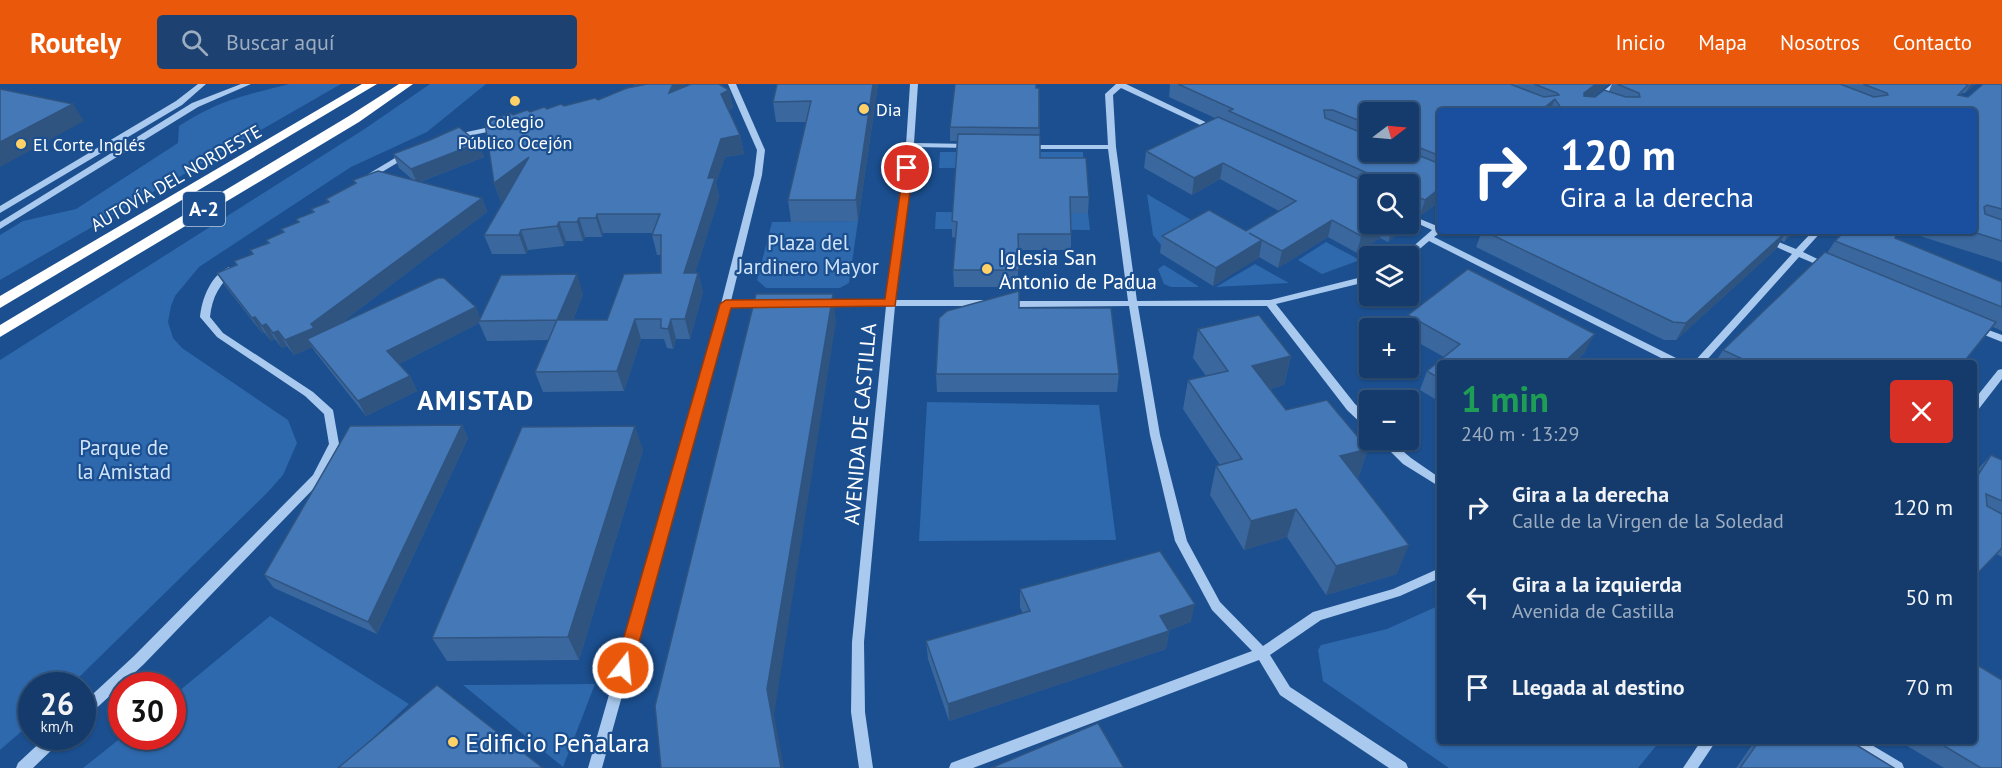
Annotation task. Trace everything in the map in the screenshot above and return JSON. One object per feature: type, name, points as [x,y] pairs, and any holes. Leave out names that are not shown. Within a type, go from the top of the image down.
[{"type":"highway","name":"AUTOVÍA DEL NORDESTE","points":[[0,303],[371,84]]},
{"type":"highway","name":"AUTOVÍA DEL NORDESTE","points":[[0,332],[354,119],[407,84]]},
{"type":"street","points":[[0,210],[179,103],[202,84]]},
{"type":"street","points":[[0,226],[195,105],[247,84]]},
{"type":"street","points":[[595,768],[726,304],[758,175],[761,150],[732,84]]},
{"type":"street","name":"AVENIDA DE CASTILLA","points":[[866,768],[858,712],[858,642],[891,303],[910,145],[914,84]]},
{"type":"street","points":[[1589,108],[1600,102],[1616,84]]},
{"type":"street","points":[[1228,135],[1120,85],[1109,94],[1112,147],[1133,304],[1155,435],[1181,541],[1216,606],[1262,653],[1285,691],[1401,768]]},
{"type":"street","points":[[446,139],[508,125]]},
{"type":"street","points":[[910,145],[979,146]]},
{"type":"street","points":[[1014,147],[1112,147]]},
{"type":"street","points":[[350,188],[389,163],[421,148]]},
{"type":"street","points":[[1419,221],[1437,228]]},
{"type":"street","points":[[1419,246],[1437,231]]},
{"type":"street","points":[[1752,234],[1843,272]]},
{"type":"street","points":[[1701,360],[1815,234]]},
{"type":"street","points":[[1430,238],[1673,360]]},
{"type":"street","points":[[96,700],[139,660],[317,478],[334,444],[329,413],[309,394],[220,335],[205,317],[205,307],[214,286],[236,265]]},
{"type":"street","points":[[808,303],[1270,303],[1359,281]]},
{"type":"street","points":[[726,304],[785,303]]},
{"type":"street","points":[[1270,303],[1359,415]]},
{"type":"street","points":[[1970,326],[2002,339]]},
{"type":"street","points":[[1977,403],[2002,372]]},
{"type":"street","points":[[1395,450],[1437,481]]},
{"type":"street","points":[[956,768],[1262,653],[1317,615],[1396,593],[1437,574]]},
{"type":"street","points":[[1690,768],[1707,744]]},
{"type":"street","points":[[1859,744],[1897,768]]},
{"type":"street","points":[[23,768],[42,750]]},
{"type":"green space","points":[[289,84],[341,84],[0,280],[0,235],[23,221],[76,209],[178,143],[179,126],[207,110],[233,99]]},
{"type":"green space","name":"Parque de la Amistad","points":[[430,84],[486,84],[427,132],[351,167],[199,267],[175,296],[168,322],[173,338],[182,348],[288,420],[297,443],[283,475],[267,493],[84,672],[18,672],[18,734],[0,750],[0,360],[363,130]]},
{"type":"green space","points":[[940,152],[1083,152],[1084,167],[939,168]]},
{"type":"green space","points":[[1147,194],[1198,224],[1161,245],[1153,235]]},
{"type":"green space","points":[[936,212],[1088,213],[1090,230],[935,229]]},
{"type":"green space","name":"Plaza del Jardinero Mayor","points":[[858,221],[849,283],[840,288],[766,288],[757,280],[772,222]]},
{"type":"green space","points":[[1326,242],[1359,259],[1322,274],[1298,260]]},
{"type":"green space","points":[[1255,264],[1289,283],[1216,287]]},
{"type":"green space","points":[[1164,265],[1198,287],[1171,287],[1164,284],[1158,269]]},
{"type":"green space","points":[[927,402],[1099,405],[1116,540],[919,541]]},
{"type":"green space","points":[[1437,606],[1437,744],[1658,744],[1638,768],[1449,768],[1323,681],[1318,650],[1321,645],[1387,629]]},
{"type":"green space","points":[[270,616],[409,704],[341,768],[83,768],[108,748],[108,750],[186,750],[186,685]]},
{"type":"green space","points":[[595,684],[563,767],[463,685]]},
{"type":"building","points":[[647,84],[673,84],[669,93],[691,84],[719,84],[729,90],[721,94],[740,135],[721,139],[708,178],[715,178],[684,273],[698,273],[685,319],[671,319],[668,329],[661,328],[661,319],[635,319],[617,371],[535,372],[557,320],[607,320],[624,274],[661,273],[661,235],[652,235],[660,214],[597,214],[596,218],[579,218],[577,222],[559,222],[557,226],[521,230],[519,235],[484,235],[529,157],[494,183],[485,123],[510,113],[513,115],[527,110],[530,112],[544,107],[547,109],[561,104],[564,106],[595,98],[598,100],[627,88]]},
{"type":"building","points":[[777,84],[873,84],[856,200],[788,200],[811,101],[773,102]]},
{"type":"building","points":[[955,84],[1036,84],[1036,88],[1039,88],[1039,128],[950,127]]},
{"type":"building","points":[[1178,84],[1510,84],[1544,97],[1559,95],[1534,84],[1596,84],[1584,93],[1584,96],[1595,97],[1604,90],[1626,97],[1640,97],[1639,93],[1617,84],[1840,84],[1874,97],[1888,95],[1863,84],[1965,84],[1968,85],[1958,95],[1968,97],[1983,84],[2002,84],[2002,209],[1987,205],[1984,207],[1985,214],[2002,220],[2002,241],[1977,233],[1977,108],[1561,108],[1555,99],[1544,108],[1437,108],[1437,155],[1419,147],[1419,102],[1359,102],[1359,121],[1333,110],[1324,110],[1325,118],[1359,132],[1359,162],[1419,162],[1419,155],[1437,163],[1437,190],[1425,200],[1419,198],[1419,174],[1369,174],[1229,111],[1233,109]]},
{"type":"building","points":[[0,89],[73,104],[0,142]]},
{"type":"building","points":[[1218,117],[1359,179],[1359,234],[1364,234],[1361,236],[1332,220],[1282,251],[1262,240],[1216,268],[1162,236],[1209,210],[1246,231],[1296,201],[1223,163],[1194,178],[1146,151]]},
{"type":"building","points":[[459,127],[478,143],[411,169],[393,154],[430,140]]},
{"type":"building","points":[[958,134],[1040,135],[1040,158],[1086,158],[1089,197],[1070,197],[1071,234],[1018,234],[1019,270],[953,270],[957,222],[952,221]]},
{"type":"building","points":[[378,171],[482,198],[311,324],[314,328],[285,340],[278,331],[273,333],[266,324],[262,326],[255,317],[252,318],[217,273],[237,265],[234,261],[253,254],[250,250],[269,243],[266,240],[284,232],[281,229],[299,222],[296,219],[314,212],[311,209],[329,202],[326,199],[356,183],[353,180]]},
{"type":"building","points":[[1490,234],[1784,234],[1686,323],[1673,322]]},
{"type":"building","points":[[1842,234],[1896,234],[1895,238],[2002,282],[2002,307],[1835,241]]},
{"type":"building","points":[[1825,252],[1996,322],[1965,360],[1745,360],[1723,350]]},
{"type":"building","points":[[1468,269],[1595,334],[1566,360],[1440,360],[1460,344],[1419,321],[1419,318],[1408,315]]},
{"type":"building","points":[[577,274],[557,320],[479,321],[501,275]]},
{"type":"building","points":[[438,278],[444,278],[476,307],[387,351],[410,376],[358,401],[307,339]]},
{"type":"building","points":[[1019,291],[1019,308],[1111,308],[1119,374],[936,374],[939,318],[947,311]]},
{"type":"building","points":[[756,294],[833,294],[767,689],[781,768],[661,768],[655,706]]},
{"type":"building","points":[[1259,315],[1291,356],[1252,366],[1286,410],[1327,400],[1359,438],[1359,450],[1364,450],[1340,456],[1409,545],[1336,566],[1296,509],[1251,521],[1216,466],[1242,459],[1188,380],[1228,371],[1198,329]]},
{"type":"building","points":[[1437,363],[1437,377],[1427,371]]},
{"type":"building","points":[[462,425],[368,622],[264,575],[350,426]]},
{"type":"building","points":[[635,426],[568,637],[432,638],[522,427]]},
{"type":"building","points":[[1991,455],[2002,460],[2002,501],[1986,494],[1987,506],[2002,514],[2002,548],[1977,574],[1977,476]]},
{"type":"building","points":[[1160,551],[1195,604],[1160,616],[1169,631],[948,704],[926,641],[1030,611],[1020,589]]},
{"type":"building","points":[[1977,665],[2002,680],[2002,768],[1981,768],[1941,744],[1977,744]]},
{"type":"building","points":[[437,685],[543,768],[338,768]]},
{"type":"building","points":[[1098,723],[1124,768],[991,768]]},
{"type":"building","points":[[1757,744],[1855,744],[1894,768],[1740,768]]},
{"type":"place","name":"Colegio Público Ocejón","points":[[515,101]]},
{"type":"place","name":"Dia","points":[[864,109]]},
{"type":"place","name":"El Corte Inglés","points":[[21,144]]},
{"type":"place","name":"Iglesia San Antonio de Padua","points":[[987,269]]},
{"type":"place","name":"Edificio Peñalara","points":[[453,742]]},
{"type":"district","name":"AMISTAD","points":[[476,400]]},
{"type":"route","points":[[623,668],[726,304],[891,303],[907,168]]}]
